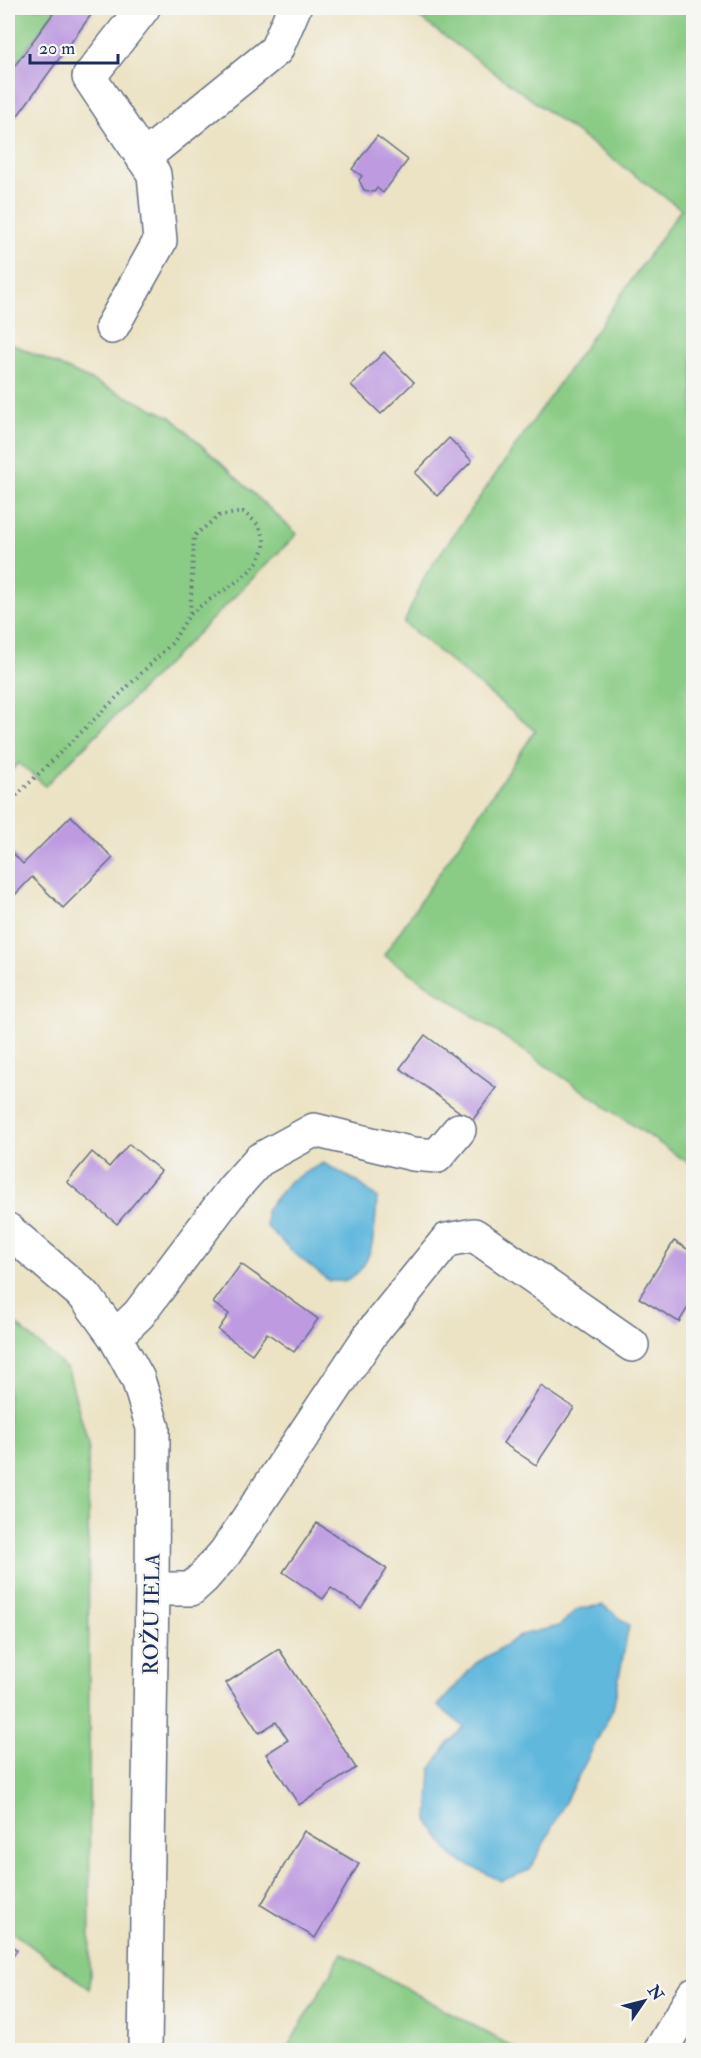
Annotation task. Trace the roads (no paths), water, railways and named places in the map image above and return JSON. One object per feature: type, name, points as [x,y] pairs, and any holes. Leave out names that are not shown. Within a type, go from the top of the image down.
[{"type":"street","points":[[112,327],[160,241],[154,174],[89,77],[143,8]]},
{"type":"street","points":[[143,158],[276,50],[294,8]]},
{"type":"street","points":[[115,1337],[139,1314],[233,1190],[259,1161],[314,1130],[413,1154],[437,1156],[459,1130]]},
{"type":"street","name":"ROŽU IELA","points":[[8,1230],[86,1297],[115,1337],[138,1379],[153,1428],[145,2050]]},
{"type":"street","points":[[152,1589],[191,1589],[225,1553],[371,1334],[447,1240],[474,1235],[632,1345]]},
{"type":"street","points":[[661,2050],[693,1994]]},
{"type":"water","points":[[323,1163],[356,1181],[377,1197],[369,1254],[357,1273],[344,1281],[329,1281],[294,1253],[266,1226],[266,1210],[290,1181]]},
{"type":"water","points":[[603,1605],[629,1625],[613,1709],[530,1870],[501,1881],[453,1857],[428,1821],[431,1769],[448,1743],[464,1727],[438,1706],[475,1664],[521,1635],[559,1626],[578,1609]]}]
